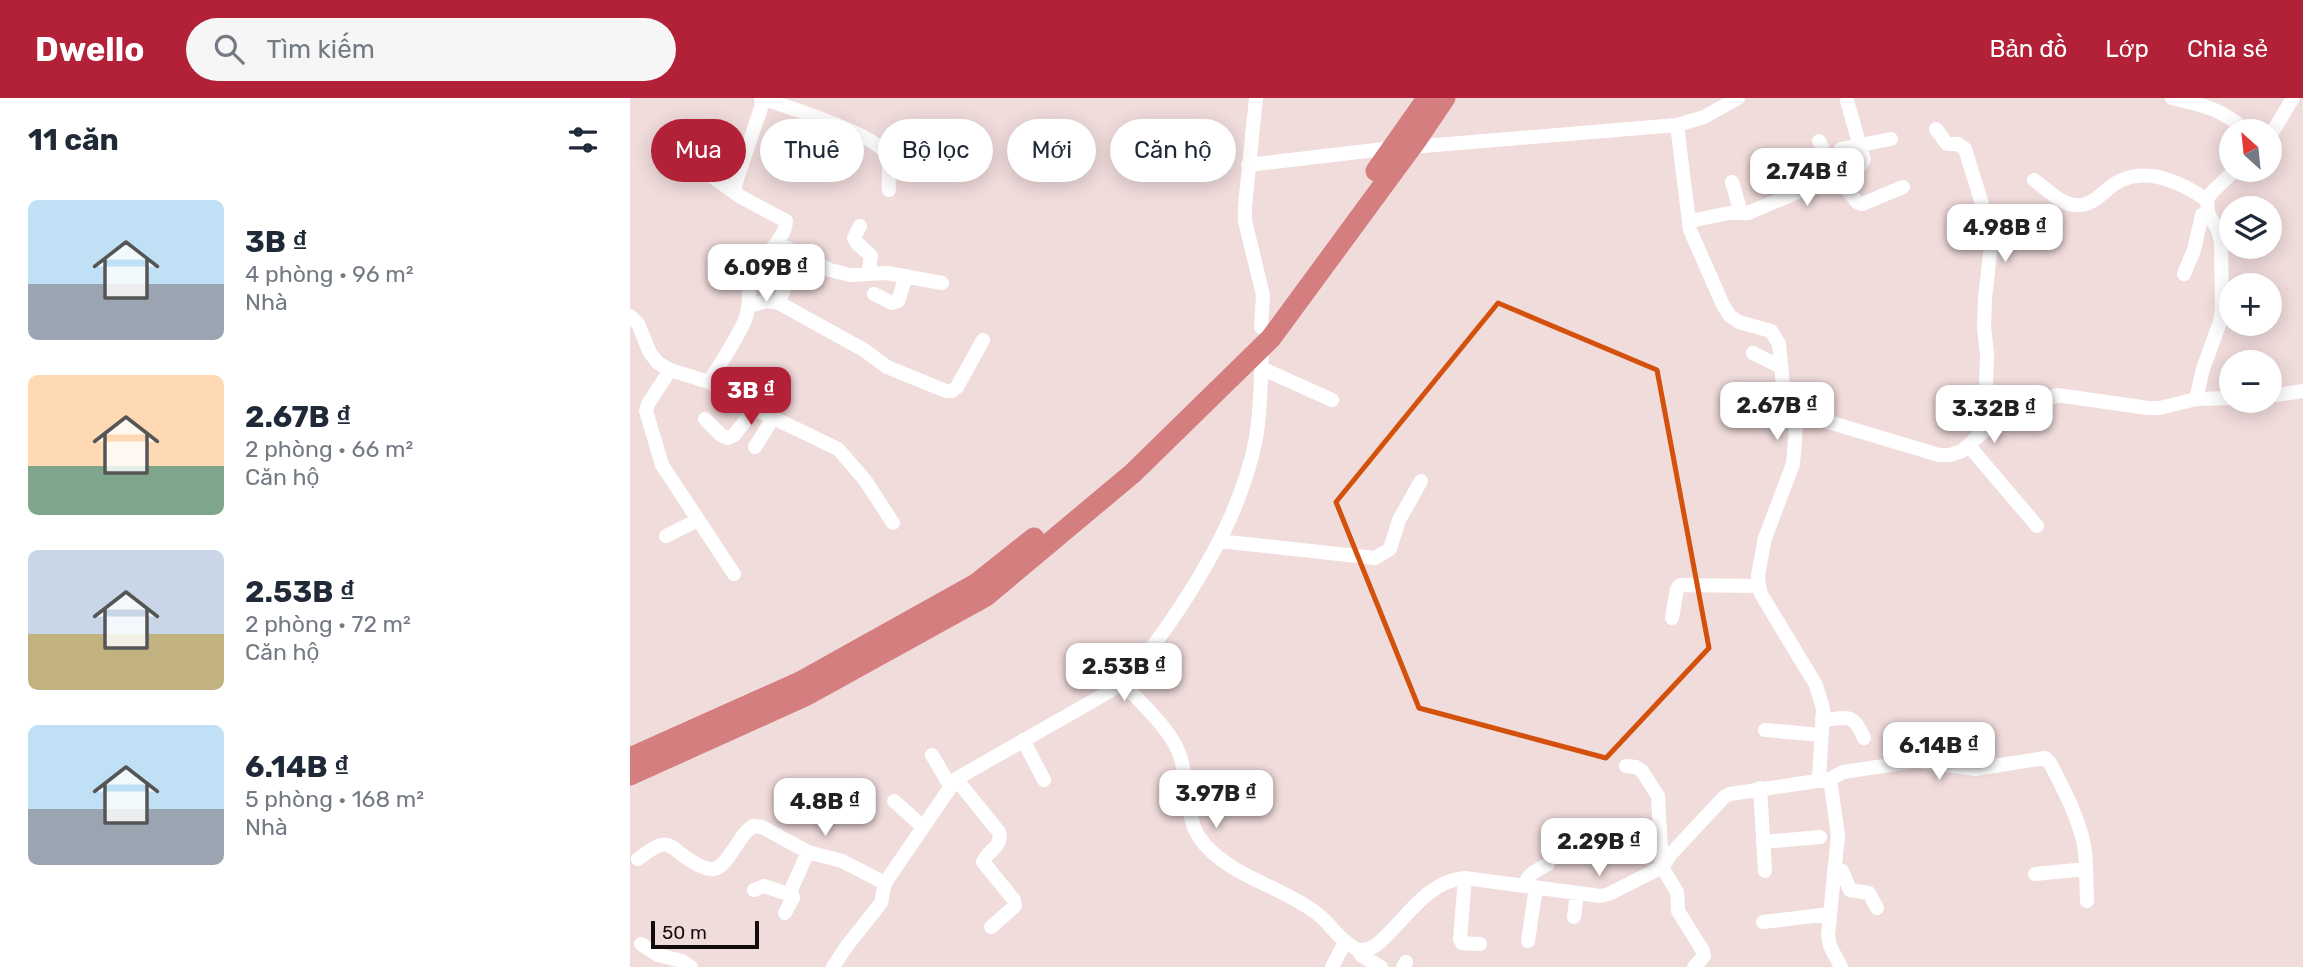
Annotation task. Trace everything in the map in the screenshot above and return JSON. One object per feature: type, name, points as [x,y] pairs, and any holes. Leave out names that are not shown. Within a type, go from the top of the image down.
[{"type":"highway","points":[[1402,148],[1428,98]]},
{"type":"highway","points":[[630,758],[802,681],[976,584],[1125,464],[1150,448],[1261,347],[1402,148],[1445,98]]},
{"type":"highway","points":[[630,775],[805,696],[986,596],[1133,473],[1150,448]]},
{"type":"street","points":[[736,192],[735,185],[762,98],[840,126],[873,142],[888,157],[888,190]]},
{"type":"street","points":[[833,967],[881,903],[885,883],[953,783],[1122,682],[1148,653],[1181,607],[1219,541],[1247,476],[1256,436],[1263,295],[1245,220],[1256,98]]},
{"type":"street","points":[[1248,165],[1402,148],[1677,125],[1704,117],[1738,98]]},
{"type":"street","points":[[2172,98],[2214,108],[2233,119]]},
{"type":"street","points":[[2280,119],[2293,98]]},
{"type":"street","points":[[1690,221],[1755,211],[1862,164],[1864,160],[1847,101]]},
{"type":"street","points":[[1677,125],[1693,240],[1730,316],[1771,331],[1779,344],[1784,395],[1797,415],[1793,464],[1765,538],[1758,575],[1761,594],[1816,685],[1821,698],[1825,780],[1838,827],[1828,935],[1830,946],[1841,967]]},
{"type":"street","points":[[1936,129],[1947,144],[1958,144],[1965,149],[1992,236],[1984,308],[1987,354],[1985,429]]},
{"type":"street","points":[[1841,149],[1891,139]]},
{"type":"street","points":[[1819,141],[1835,178],[1857,202],[1862,204],[1903,187]]},
{"type":"street","points":[[2034,180],[2066,203],[2077,206],[2099,197],[2124,179],[2161,176],[2193,191],[2208,206],[2221,242],[2222,310],[2196,399]]},
{"type":"street","points":[[709,382],[746,319],[750,278],[757,265],[777,243],[786,225],[786,221],[741,197],[721,182]]},
{"type":"street","points":[[1732,182],[1741,213]]},
{"type":"street","points":[[2184,274],[2211,192],[2222,182]]},
{"type":"street","points":[[860,226],[855,238],[871,256],[868,274]]},
{"type":"street","points":[[777,243],[830,270],[850,275],[887,273],[942,283]]},
{"type":"street","points":[[779,303],[789,275]]},
{"type":"street","points":[[874,294],[892,303],[898,301],[906,276]]},
{"type":"street","points":[[749,306],[767,301],[779,303],[864,350],[887,367],[946,391],[957,387],[983,340]]},
{"type":"street","points":[[630,316],[638,324],[650,353],[658,363],[670,370],[709,382],[755,409],[838,449],[865,480],[893,523]]},
{"type":"street","points":[[1261,347],[1332,400]]},
{"type":"street","points":[[1753,353],[1782,367]]},
{"type":"street","points":[[670,370],[646,411],[662,465],[734,574]]},
{"type":"street","points":[[2282,394],[2303,391]]},
{"type":"street","points":[[1797,415],[1827,421],[1939,455],[1950,455],[1969,446],[1985,429],[2057,395],[2148,408],[2160,408],[2196,399],[2219,398]]},
{"type":"street","points":[[705,419],[721,435],[728,438],[734,435],[755,409]]},
{"type":"street","points":[[755,447],[773,418]]},
{"type":"street","points":[[1969,446],[2036,526]]},
{"type":"street","points":[[1219,541],[1375,558],[1390,549],[1399,520],[1421,481]]},
{"type":"street","points":[[666,536],[698,520]]},
{"type":"street","points":[[1671,618],[1680,586],[1759,586]]},
{"type":"street","points":[[1122,682],[1174,742],[1180,755],[1193,825],[1209,850],[1225,862],[1317,913],[1362,956],[1381,967]]},
{"type":"street","points":[[1765,730],[1822,727],[1848,718],[1857,722],[1864,738]]},
{"type":"street","points":[[1023,740],[1044,780]]},
{"type":"street","points":[[932,755],[953,783],[999,832],[999,844],[983,862],[1014,901],[1015,906],[992,927]]},
{"type":"street","points":[[1351,946],[1364,950],[1384,939],[1429,892],[1454,878],[1600,896],[1609,894],[1662,867],[1724,797],[1737,791],[1825,780],[1843,772],[1917,761],[1975,769],[2045,758],[2073,810],[2084,848],[2087,901]]},
{"type":"street","points":[[1626,766],[1642,771],[1658,796],[1662,867],[1677,892],[1678,911],[1703,951],[1704,957],[1694,967]]},
{"type":"street","points":[[1760,788],[1765,871]]},
{"type":"street","points":[[894,801],[923,827]]},
{"type":"street","points":[[638,859],[656,845],[663,844],[672,846],[683,856],[706,869],[715,869],[723,865],[742,834],[753,825],[762,827],[808,852],[842,861],[885,883]]},
{"type":"street","points":[[1763,842],[1820,837]]},
{"type":"street","points":[[785,913],[793,898],[791,890],[808,852]]},
{"type":"street","points":[[1528,942],[1531,887],[1526,879],[1548,864]]},
{"type":"street","points":[[2035,874],[2086,869]]},
{"type":"street","points":[[1834,870],[1844,874],[1850,890],[1868,893],[1877,908]]},
{"type":"street","points":[[1465,878],[1460,939],[1462,943],[1480,944]]},
{"type":"street","points":[[754,890],[764,886],[783,894],[791,890]]},
{"type":"street","points":[[1574,917],[1577,893]]},
{"type":"street","points":[[1763,922],[1830,914]]},
{"type":"street","points":[[641,944],[663,957],[682,961],[691,967]]},
{"type":"street","points":[[1332,967],[1351,946]]},
{"type":"highlighted area","points":[[1498,303],[1657,370],[1709,648],[1606,758],[1419,708],[1336,502]]}]
